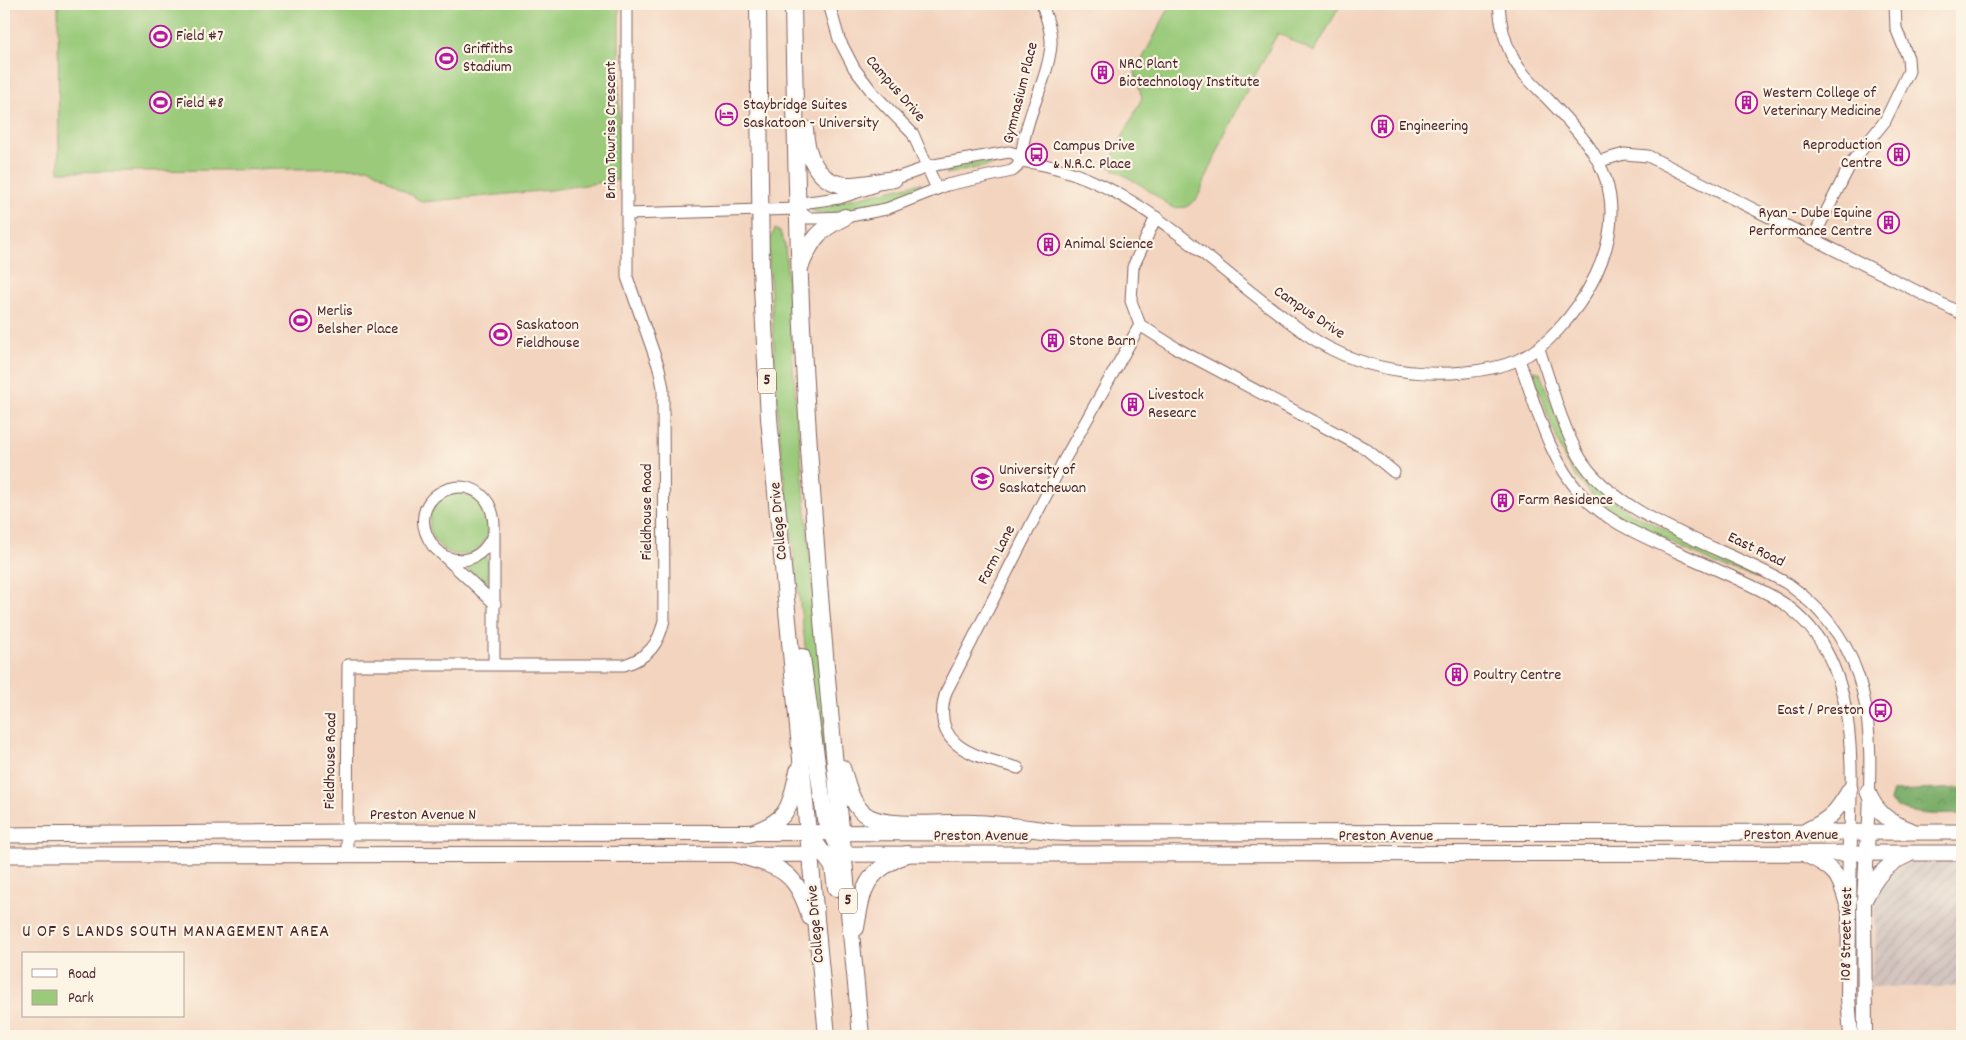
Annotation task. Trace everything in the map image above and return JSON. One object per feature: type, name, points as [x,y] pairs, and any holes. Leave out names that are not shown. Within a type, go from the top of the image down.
[{"type":"main road","name":"College Drive","points":[[758,4],[760,210],[770,418],[809,834]]},
{"type":"main road","points":[[792,4],[800,269],[822,621],[834,741],[836,834]]},
{"type":"main road","points":[[794,71],[804,107],[806,146],[814,166],[835,183],[894,179]]},
{"type":"main road","points":[[800,269],[813,238],[824,228],[845,217]]},
{"type":"main road","points":[[770,418],[777,449],[796,614],[824,810],[836,834],[843,854]]},
{"type":"main road","points":[[834,741],[854,802],[863,813],[876,820],[977,823],[1068,833]]},
{"type":"main road","points":[[749,834],[768,827],[784,815],[791,802],[802,756]]},
{"type":"main road","points":[[1801,832],[1822,823],[1835,813],[1850,789]]},
{"type":"main road","points":[[1868,792],[1872,803],[1886,818],[1918,832]]},
{"type":"main road","name":"Preston Avenue N","points":[[4,835],[346,832],[836,834]]},
{"type":"main road","name":"Preston Avenue","points":[[836,834],[1962,832]]},
{"type":"main road","points":[[809,834],[818,854],[834,867],[844,949],[861,1036]]},
{"type":"main road","points":[[1803,853],[1835,871],[1840,877],[1848,907]]},
{"type":"main road","points":[[1864,901],[1873,880],[1882,870],[1895,860],[1912,853]]},
{"type":"main road","name":"Preston Avenue","points":[[818,854],[1962,853]]},
{"type":"main road","points":[[735,854],[772,865],[785,872],[795,882],[805,901],[818,946]]},
{"type":"main road","name":"College Drive","points":[[818,854],[818,946],[827,1036]]},
{"type":"main road","points":[[4,855],[818,854]]},
{"type":"main road","name":"College Drive","points":[[843,854],[861,1036]]},
{"type":"main road","points":[[853,948],[860,903],[873,875],[884,864],[907,854]]},
{"type":"street","name":"Brian Towriss Crescent","points":[[627,4],[627,214],[760,210]]},
{"type":"street","name":"Campus Drive","points":[[829,4],[839,39],[854,68],[873,92],[913,134],[929,166],[937,189]]},
{"type":"street","name":"Gymnasium Place","points":[[1021,162],[1022,145],[1050,52],[1050,34],[1042,4]]},
{"type":"street","name":"Campus Drive","points":[[1021,162],[1036,163],[1100,183],[1118,192],[1156,217],[1293,325],[1330,349],[1344,355],[1390,370],[1439,373],[1487,369],[1519,360],[1539,349],[1577,308],[1598,269],[1608,243],[1611,227],[1610,193],[1600,162],[1590,144],[1529,80],[1512,58],[1505,39],[1499,4]]},
{"type":"street","points":[[1813,238],[1850,163],[1885,121],[1893,108],[1910,65],[1896,28],[1895,4]]},
{"type":"street","name":"Campus Drive","points":[[760,210],[797,209],[808,202],[852,194],[929,166],[1009,152],[1016,154],[1021,162]]},
{"type":"street","points":[[1600,162],[1624,154],[1648,156],[1962,314]]},
{"type":"street","name":"Campus Drive","points":[[797,209],[808,218],[845,217],[897,206],[961,181],[1012,171],[1021,162]]},
{"type":"street","name":"Fieldhouse Road","points":[[347,854],[348,665],[624,665],[647,654],[659,639],[664,620],[663,388],[659,368],[629,287],[627,214]]},
{"type":"street","points":[[1156,217],[1133,267],[1131,301],[1140,325],[1176,348],[1366,450],[1394,472]]},
{"type":"street","name":"Farm Lane","points":[[1018,768],[967,752],[958,746],[949,738],[941,718],[942,705],[946,692],[1063,462],[1140,325]]},
{"type":"street","name":"East Road","points":[[1539,349],[1572,441],[1580,457],[1599,482],[1625,504],[1788,584],[1810,602],[1834,627],[1852,659],[1868,709],[1868,832]]},
{"type":"street","points":[[1519,360],[1556,457],[1571,481],[1592,504],[1627,529],[1770,596],[1804,621],[1812,631],[1836,673],[1845,700],[1850,736],[1850,832]]},
{"type":"street","points":[[494,664],[495,604],[492,510],[480,493],[463,487],[444,489],[431,498],[424,515],[427,538],[442,555],[495,604]]},
{"type":"street","points":[[442,555],[456,560],[471,559],[484,550],[494,534]]},
{"type":"street","name":"108 Street West","points":[[1850,832],[1848,997],[1851,1036]]},
{"type":"street","name":"108 Street West","points":[[1866,1036],[1864,901],[1868,832]]},
{"type":"shaded area","name":"University of Saskatchewan","points":[[4,4],[1962,4],[1962,1036],[4,1036]]},
{"type":"shaded area","points":[[1962,860],[1962,987],[1870,987],[1876,943],[1875,901],[1882,877],[1910,862]]},
{"type":"green space","name":"Griffiths Stadium","points":[[58,4],[619,4],[619,180],[550,190],[422,202],[370,168],[59,172]]},
{"type":"green space","points":[[1171,4],[1341,4],[1314,52],[1278,33],[1232,118],[1197,199],[1186,207],[1173,208],[1141,185],[1108,166],[1142,98],[1135,73]]},
{"type":"green space","points":[[1001,159],[1007,160],[1007,162],[946,174],[949,170],[962,165]]},
{"type":"green space","points":[[921,183],[920,188],[911,193],[883,203],[833,213],[820,213],[811,210],[813,205],[856,198]]},
{"type":"green space","points":[[775,229],[780,232],[785,244],[795,392],[831,781],[831,798],[825,807],[779,434],[768,244]]},
{"type":"green space","points":[[1535,371],[1540,373],[1569,450],[1587,478],[1602,494],[1631,513],[1759,576],[1757,578],[1728,570],[1627,521],[1600,503],[1576,477],[1566,462],[1533,376]]},
{"type":"green space","points":[[454,493],[468,494],[478,500],[486,515],[488,534],[486,539],[470,555],[450,553],[434,539],[430,530],[431,512],[436,504]]},
{"type":"green space","points":[[484,556],[488,559],[488,582],[486,585],[465,567]]},
{"type":"green space","points":[[1962,788],[1962,814],[1923,814],[1895,806],[1890,801],[1893,791]]},
{"type":"place","name":"Field #7","points":[[160,36]]},
{"type":"place","name":"Griffiths Stadium","points":[[447,58]]},
{"type":"place","name":"NRC Plant Biotechnology Institute","points":[[1103,73]]},
{"type":"place","name":"Western College of Veterinary Medicine","points":[[1747,102]]},
{"type":"place","name":"Field #8","points":[[160,103]]},
{"type":"place","name":"Staybridge Suites Saskatoon - University","points":[[727,114]]},
{"type":"place","name":"Engineering","points":[[1383,126]]},
{"type":"place","name":"Reproduction Centre","points":[[1898,154]]},
{"type":"place","name":"Campus Drive & N.R.C. Place","points":[[1037,155]]},
{"type":"place","name":"Ryan - Dube Equine Performance Centre","points":[[1888,222]]},
{"type":"place","name":"Animal Science","points":[[1048,244]]},
{"type":"place","name":"Merlis Belsher Place","points":[[301,320]]},
{"type":"place","name":"Saskatoon Fieldhouse","points":[[500,334]]},
{"type":"place","name":"Stone Barn","points":[[1053,341]]},
{"type":"place","name":"Livestock Researc","points":[[1132,404]]},
{"type":"place","name":"University of Saskatchewan","points":[[983,479]]},
{"type":"place","name":"Farm Residence","points":[[1502,500]]},
{"type":"place","name":"Poultry Centre","points":[[1457,675]]},
{"type":"place","name":"East / Preston","points":[[1880,710]]},
{"type":"district","name":"U OF S LANDS SOUTH MANAGEMENT AREA","points":[[176,932]]}]
